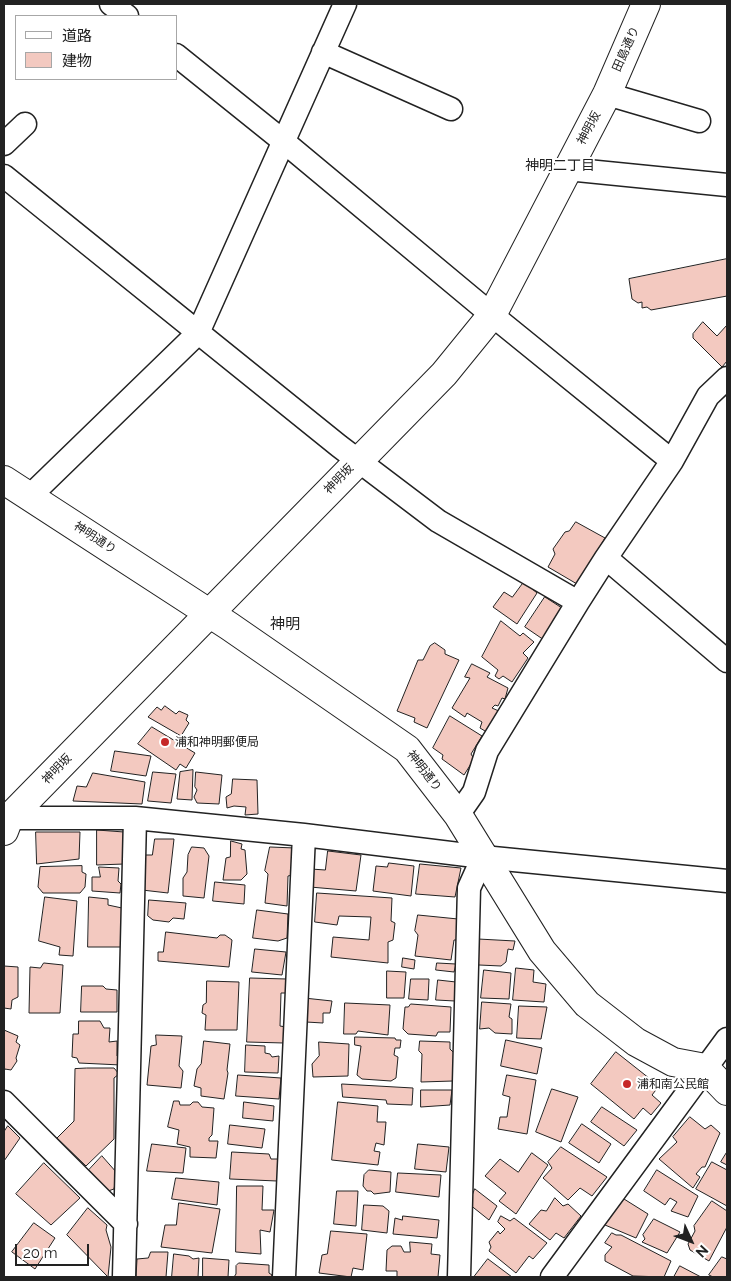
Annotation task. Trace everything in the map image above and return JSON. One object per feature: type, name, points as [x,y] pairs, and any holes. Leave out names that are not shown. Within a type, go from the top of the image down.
[{"type":"street","points":[[111,4],[126,15]]},
{"type":"street","points":[[30,496],[198,333],[345,4]]},
{"type":"street","name":"田島通り","points":[[606,94],[646,4]]},
{"type":"street","points":[[323,52],[451,109]]},
{"type":"street","points":[[178,57],[283,140],[492,315],[672,461]]},
{"type":"street","points":[[606,94],[699,121]]},
{"type":"street","name":"神明坂","points":[[6,822],[357,460],[444,374],[492,315],[606,94]]},
{"type":"street","points":[[4,144],[25,124]]},
{"type":"street","points":[[567,169],[727,185]]},
{"type":"street","points":[[4,176],[357,460],[438,521],[578,602]]},
{"type":"street","points":[[458,815],[474,792],[487,751],[578,602],[672,461],[708,396],[727,378]]},
{"type":"street","name":"神明通り","points":[[4,480],[209,613],[407,749],[458,815],[542,951],[587,1004],[636,1042],[673,1062],[705,1068]]},
{"type":"street","points":[[606,558],[727,662]]},
{"type":"street","points":[[124,1277],[135,818]]},
{"type":"street","points":[[6,822],[135,818],[304,835],[483,858],[727,881]]},
{"type":"street","points":[[284,1277],[304,835]]},
{"type":"street","points":[[459,1277],[469,888],[483,858]]},
{"type":"street","points":[[552,1277],[727,1039]]},
{"type":"street","points":[[705,1068],[727,1091]]},
{"type":"street","points":[[4,1102],[126,1224]]},
{"type":"building","points":[[727,259],[727,296],[651,310],[647,307],[642,308],[642,302],[638,303],[632,299],[629,279]]},
{"type":"building","points":[[703,322],[717,336],[727,325],[727,361],[722,367],[693,338],[693,334]]},
{"type":"building","points":[[576,522],[605,538],[577,584],[548,567],[555,554],[553,549],[565,532],[569,531]]},
{"type":"building","points":[[524,582],[537,593],[517,624],[493,607],[504,592],[512,597]]},
{"type":"building","points":[[545,597],[565,610],[544,640],[525,627]]},
{"type":"building","points":[[501,621],[520,636],[523,633],[534,642],[523,653],[528,658],[512,682],[503,676],[499,679],[495,676],[498,670],[482,657]]},
{"type":"building","points":[[435,643],[445,650],[445,654],[459,660],[427,728],[414,722],[415,718],[397,711],[418,660],[423,660],[430,646]]},
{"type":"building","points":[[472,664],[490,673],[487,677],[508,688],[505,699],[502,698],[498,706],[495,705],[492,708],[501,712],[490,734],[480,728],[482,722],[467,713],[465,717],[452,708],[470,678],[465,677]]},
{"type":"building","points":[[165,706],[176,714],[179,711],[188,715],[186,720],[189,723],[181,736],[148,717],[157,707],[161,710]]},
{"type":"building","points":[[450,716],[482,736],[471,754],[474,759],[464,775],[442,759],[443,755],[433,748]]},
{"type":"building","points":[[152,727],[195,753],[186,768],[180,764],[176,770],[138,744]]},
{"type":"building","points":[[115,751],[151,756],[146,776],[111,771]]},
{"type":"building","points":[[193,770],[192,800],[177,799],[180,772]]},
{"type":"building","points":[[153,772],[176,774],[171,803],[148,801]]},
{"type":"building","points":[[196,772],[222,775],[219,804],[197,803],[194,797],[197,790],[195,787]]},
{"type":"building","points":[[93,773],[145,782],[142,804],[73,801],[77,786],[86,787]]},
{"type":"building","points":[[233,779],[257,780],[258,814],[245,815],[246,807],[234,806],[227,808],[226,797],[231,794]]},
{"type":"building","points":[[97,830],[124,832],[124,864],[97,865]]},
{"type":"building","points":[[36,832],[80,832],[79,859],[37,864]]},
{"type":"building","points":[[155,839],[174,839],[168,893],[142,890],[145,855],[152,855]]},
{"type":"building","points":[[231,841],[242,844],[241,849],[245,850],[247,874],[241,880],[223,880],[226,858],[230,857]]},
{"type":"building","points":[[192,847],[204,848],[209,856],[204,898],[183,896],[183,878],[187,872],[188,855]]},
{"type":"building","points":[[270,847],[295,848],[293,875],[288,876],[287,906],[265,903],[268,874],[265,871]]},
{"type":"building","points":[[328,851],[361,855],[356,891],[310,887],[311,869],[325,870]]},
{"type":"building","points":[[389,863],[414,866],[411,896],[373,891],[376,866],[387,867]]},
{"type":"building","points":[[420,864],[461,868],[455,897],[416,894]]},
{"type":"building","points":[[82,866],[82,872],[86,874],[85,887],[80,893],[43,893],[38,887],[40,867]]},
{"type":"building","points":[[99,867],[119,868],[118,881],[121,884],[120,893],[92,891],[92,877],[100,877]]},
{"type":"building","points":[[215,882],[245,885],[244,904],[213,901]]},
{"type":"building","points":[[317,893],[392,898],[391,921],[395,923],[393,940],[388,942],[388,963],[331,957],[333,937],[369,940],[371,917],[339,916],[337,925],[315,922]]},
{"type":"building","points":[[45,897],[77,901],[73,956],[59,955],[60,947],[39,941]]},
{"type":"building","points":[[89,897],[108,899],[108,905],[122,908],[121,947],[88,947]]},
{"type":"building","points":[[149,900],[186,903],[184,919],[173,918],[169,922],[153,920],[148,916]]},
{"type":"building","points":[[257,910],[288,914],[287,938],[278,941],[253,938]]},
{"type":"building","points":[[418,915],[458,919],[457,940],[454,940],[451,960],[415,956],[418,935],[415,931]]},
{"type":"building","points":[[166,932],[217,938],[220,935],[225,935],[232,940],[229,967],[158,961],[158,952],[163,952]]},
{"type":"building","points":[[478,939],[515,941],[513,950],[508,949],[506,962],[501,966],[479,965],[475,961]]},
{"type":"building","points":[[255,949],[286,952],[282,975],[252,972]]},
{"type":"building","points":[[403,958],[415,960],[414,969],[402,967]]},
{"type":"building","points":[[44,963],[63,965],[60,1013],[29,1013],[30,967],[40,968]]},
{"type":"building","points":[[437,963],[456,964],[454,972],[436,970]]},
{"type":"building","points":[[4,966],[18,967],[18,997],[12,1000],[11,1009],[4,1008]]},
{"type":"building","points":[[516,968],[534,970],[533,982],[546,984],[544,1002],[513,1000]]},
{"type":"building","points":[[484,970],[511,973],[509,999],[481,998]]},
{"type":"building","points":[[387,971],[406,972],[404,998],[387,998]]},
{"type":"building","points":[[250,978],[287,979],[286,993],[281,993],[280,1026],[286,1027],[284,1043],[247,1042]]},
{"type":"building","points":[[411,979],[429,979],[428,1000],[409,999]]},
{"type":"building","points":[[438,980],[456,982],[455,1001],[436,1000]]},
{"type":"building","points":[[207,981],[239,982],[237,1030],[205,1030],[206,1015],[202,1013],[203,1005],[206,1003]]},
{"type":"building","points":[[82,986],[103,986],[106,989],[117,990],[117,1012],[81,1012]]},
{"type":"building","points":[[304,998],[332,1001],[330,1013],[323,1013],[323,1023],[306,1022]]},
{"type":"building","points":[[482,1002],[511,1004],[509,1017],[512,1019],[512,1034],[495,1033],[489,1028],[480,1029]]},
{"type":"building","points":[[345,1003],[390,1005],[388,1035],[358,1031],[356,1034],[344,1034]]},
{"type":"building","points":[[411,1004],[451,1007],[450,1032],[438,1032],[436,1036],[408,1034],[403,1029],[405,1007]]},
{"type":"building","points":[[519,1006],[547,1007],[541,1039],[517,1038]]},
{"type":"building","points":[[79,1021],[100,1021],[104,1028],[110,1028],[109,1042],[117,1041],[117,1056],[120,1057],[121,1065],[79,1063],[77,1058],[72,1057],[73,1034],[78,1034]]},
{"type":"building","points":[[4,1030],[18,1036],[16,1042],[20,1045],[16,1058],[17,1061],[11,1070],[5,1069],[4,1072]]},
{"type":"building","points":[[156,1035],[182,1036],[179,1066],[183,1071],[181,1088],[147,1085],[151,1046],[156,1045]]},
{"type":"building","points":[[355,1037],[395,1038],[396,1040],[401,1040],[400,1048],[395,1048],[394,1055],[398,1057],[396,1078],[391,1081],[362,1079],[357,1075],[361,1046],[355,1045]]},
{"type":"building","points":[[506,1040],[542,1048],[537,1074],[501,1066]]},
{"type":"building","points":[[204,1041],[230,1044],[224,1099],[201,1096],[201,1088],[194,1086],[197,1069],[201,1064]]},
{"type":"building","points":[[420,1041],[450,1042],[450,1049],[454,1053],[453,1081],[421,1082],[422,1054],[419,1051]]},
{"type":"building","points":[[319,1042],[349,1044],[348,1076],[313,1077],[312,1064],[319,1056]]},
{"type":"building","points":[[246,1045],[265,1046],[265,1053],[270,1054],[272,1057],[279,1056],[278,1073],[245,1072]]},
{"type":"building","points":[[616,1052],[659,1086],[652,1095],[661,1103],[651,1115],[643,1108],[634,1119],[591,1084]]},
{"type":"building","points":[[114,1068],[119,1074],[114,1078],[114,1139],[86,1166],[57,1138],[74,1121],[75,1069]]},
{"type":"building","points":[[238,1075],[281,1078],[279,1099],[236,1096]]},
{"type":"building","points":[[507,1075],[536,1080],[527,1134],[498,1129],[500,1117],[507,1117],[510,1097],[503,1095]]},
{"type":"building","points":[[342,1084],[413,1088],[412,1105],[387,1104],[386,1100],[343,1097]]},
{"type":"building","points":[[552,1089],[578,1097],[561,1142],[536,1132]]},
{"type":"building","points":[[421,1090],[452,1090],[450,1105],[421,1107]]},
{"type":"building","points":[[174,1101],[179,1101],[180,1105],[190,1105],[193,1102],[198,1102],[202,1107],[214,1108],[212,1135],[209,1141],[218,1141],[216,1158],[190,1157],[190,1147],[177,1144],[179,1130],[168,1127]]},
{"type":"building","points":[[244,1102],[274,1106],[273,1121],[243,1118]]},
{"type":"building","points":[[338,1102],[378,1106],[377,1122],[386,1122],[384,1145],[376,1143],[374,1151],[380,1152],[378,1165],[332,1160]]},
{"type":"building","points":[[602,1107],[637,1130],[624,1146],[591,1122]]},
{"type":"building","points":[[690,1117],[705,1129],[711,1125],[720,1133],[705,1167],[702,1167],[696,1174],[700,1177],[693,1188],[659,1159],[677,1142],[673,1137]]},
{"type":"building","points":[[582,1124],[611,1144],[599,1163],[569,1143]]},
{"type":"building","points":[[230,1125],[265,1129],[262,1148],[228,1144]]},
{"type":"building","points":[[8,1126],[20,1138],[4,1161],[4,1132]]},
{"type":"building","points":[[152,1144],[186,1148],[183,1173],[147,1171]]},
{"type":"building","points":[[418,1144],[449,1147],[446,1172],[415,1169]]},
{"type":"building","points":[[561,1147],[607,1177],[592,1196],[580,1188],[568,1200],[543,1178],[552,1168],[548,1162]]},
{"type":"building","points":[[232,1152],[269,1154],[271,1159],[279,1159],[277,1181],[230,1179]]},
{"type":"building","points":[[727,1152],[727,1165],[721,1162]]},
{"type":"building","points":[[532,1153],[548,1165],[516,1214],[499,1201],[506,1193],[485,1176],[500,1159],[518,1172]]},
{"type":"building","points":[[102,1156],[117,1173],[114,1189],[108,1191],[89,1170]]},
{"type":"building","points":[[712,1162],[727,1170],[727,1206],[696,1189]]},
{"type":"building","points":[[44,1163],[80,1198],[51,1225],[16,1194]]},
{"type":"building","points":[[369,1170],[391,1172],[390,1192],[374,1194],[371,1191],[367,1191],[363,1186],[364,1175]]},
{"type":"building","points":[[657,1170],[698,1196],[688,1217],[671,1211],[677,1202],[670,1198],[665,1205],[644,1191]]},
{"type":"building","points":[[398,1173],[441,1175],[439,1197],[396,1192]]},
{"type":"building","points":[[176,1178],[219,1182],[217,1205],[172,1199]]},
{"type":"building","points":[[237,1186],[263,1186],[262,1210],[274,1210],[270,1232],[260,1230],[261,1254],[236,1252]]},
{"type":"building","points":[[475,1189],[497,1206],[489,1220],[469,1204]]},
{"type":"building","points":[[337,1191],[358,1191],[356,1226],[334,1224]]},
{"type":"building","points":[[555,1198],[563,1206],[568,1204],[581,1216],[564,1238],[556,1233],[550,1240],[529,1224],[541,1210],[546,1211]]},
{"type":"building","points":[[624,1199],[648,1214],[636,1238],[605,1225]]},
{"type":"building","points":[[712,1201],[727,1211],[727,1227],[709,1261],[690,1250],[688,1244],[695,1231],[694,1226]]},
{"type":"building","points":[[179,1203],[220,1209],[212,1253],[161,1247],[165,1225],[176,1225]]},
{"type":"building","points":[[364,1205],[383,1206],[389,1211],[387,1233],[362,1230]]},
{"type":"building","points":[[88,1208],[107,1225],[106,1230],[111,1247],[108,1277],[67,1235]]},
{"type":"building","points":[[403,1216],[439,1220],[437,1238],[393,1234],[395,1218],[402,1220]]},
{"type":"building","points":[[501,1216],[510,1221],[514,1218],[547,1243],[533,1259],[529,1256],[516,1273],[489,1251],[491,1247],[489,1242],[498,1231],[500,1234],[505,1229],[498,1222]]},
{"type":"building","points":[[654,1219],[680,1232],[667,1253],[642,1242],[645,1239],[643,1235]]},
{"type":"building","points":[[34,1223],[55,1238],[35,1269],[12,1252]]},
{"type":"building","points":[[331,1231],[367,1234],[363,1270],[353,1268],[351,1277],[319,1273],[322,1255],[327,1254]]},
{"type":"building","points":[[612,1233],[621,1235],[671,1261],[664,1277],[633,1276],[605,1261],[605,1255],[612,1247],[605,1243]]},
{"type":"building","points":[[410,1242],[432,1244],[431,1254],[440,1255],[438,1277],[397,1277],[397,1271],[386,1271],[387,1250],[392,1246],[401,1246],[404,1252],[410,1252]]},
{"type":"building","points":[[151,1252],[168,1252],[166,1277],[136,1277],[137,1259],[148,1258]]},
{"type":"building","points":[[174,1254],[189,1256],[193,1259],[199,1258],[198,1277],[172,1277]]},
{"type":"building","points":[[722,1257],[727,1259],[727,1277],[713,1277],[709,1275]]},
{"type":"building","points":[[203,1258],[229,1260],[228,1277],[203,1277]]},
{"type":"building","points":[[488,1259],[512,1277],[474,1277]]},
{"type":"building","points":[[239,1263],[269,1265],[269,1273],[272,1275],[271,1277],[234,1277],[236,1266]]},
{"type":"building","points":[[680,1266],[701,1277],[674,1277]]},
{"type":"place","name":"浦和神明郵便局","points":[[165,742]]},
{"type":"place","name":"浦和南公民館","points":[[627,1084]]},
{"type":"district","name":"神明二丁目","points":[[560,166]]},
{"type":"district","name":"神明","points":[[285,624]]}]
